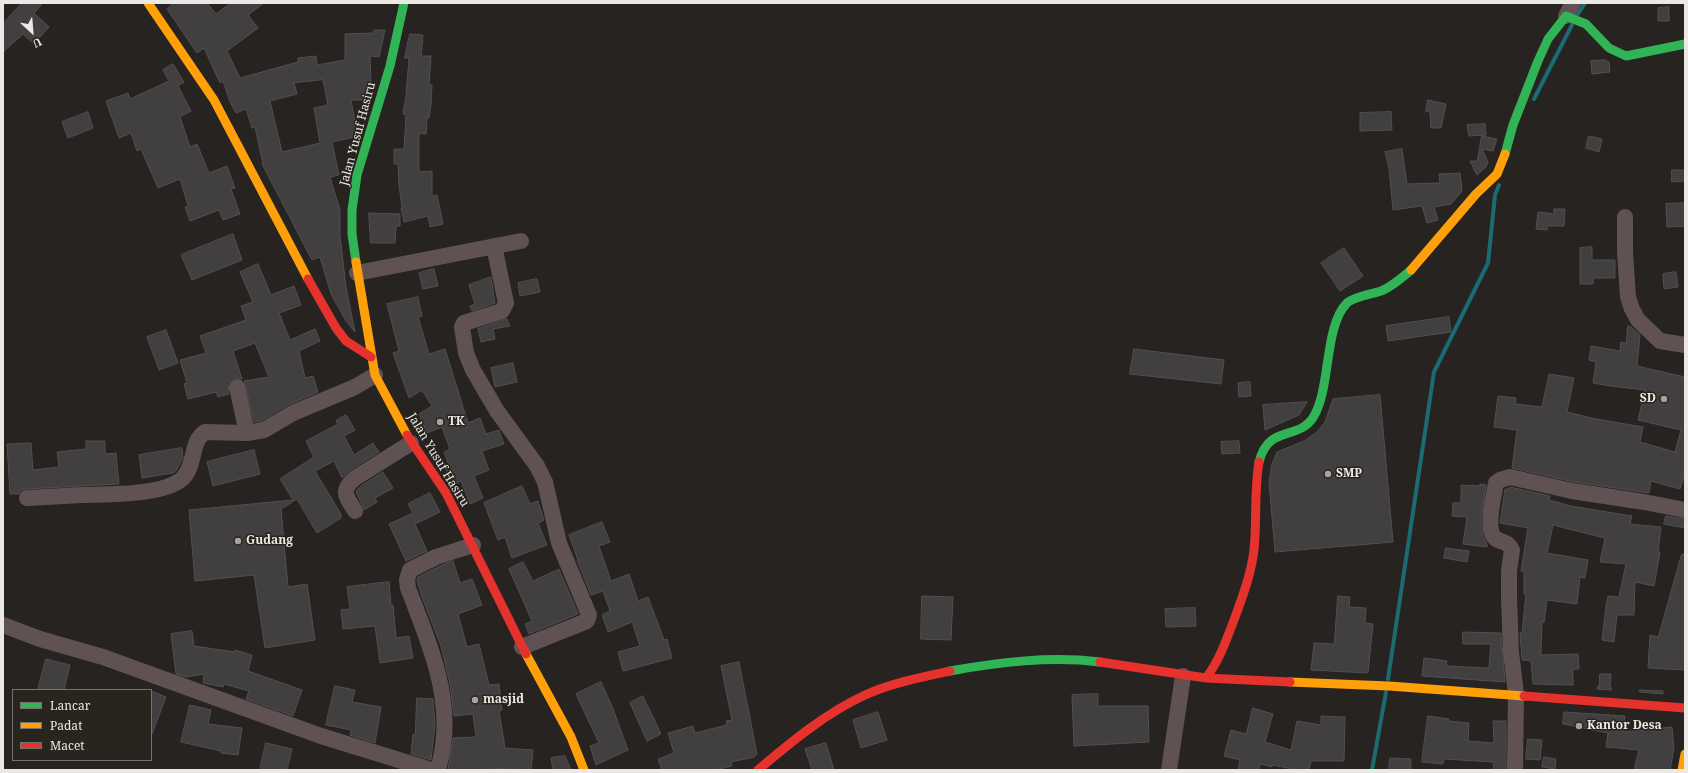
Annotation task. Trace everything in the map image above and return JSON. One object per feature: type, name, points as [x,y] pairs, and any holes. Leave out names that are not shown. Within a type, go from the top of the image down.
[{"type":"street","points":[[148,3],[214,100],[232,132],[268,205],[336,328],[346,342],[371,357]]},
{"type":"street","name":"Jalan Yusuf Hasiru","points":[[404,3],[390,66],[357,175],[352,210],[352,234],[357,273],[375,375],[411,443],[446,493],[522,647],[571,737],[584,770]]},
{"type":"street","points":[[1206,678],[1214,668],[1221,655],[1245,588],[1254,550],[1258,466],[1263,450],[1266,445],[1276,437],[1299,430],[1306,426],[1317,412],[1322,396],[1337,322],[1344,305],[1348,302],[1383,290],[1399,281],[1410,271],[1476,194],[1497,174],[1508,147],[1513,125],[1548,39],[1571,13],[1586,24],[1610,48],[1626,56],[1685,44],[1685,56]]},
{"type":"street","points":[[1624,217],[1624,252],[1628,297],[1632,309],[1638,320],[1660,341],[1685,345]]},
{"type":"street","points":[[357,273],[521,241]]},
{"type":"street","points":[[494,246],[506,303],[502,311],[464,323],[462,327],[466,353],[473,370],[497,411],[537,466],[545,482],[559,543],[589,615],[587,621],[522,647]]},
{"type":"street","points":[[27,498],[115,495],[160,488],[182,479],[188,472],[197,439],[205,432],[247,433],[264,430],[293,413],[355,387],[375,375]]},
{"type":"street","points":[[237,387],[247,433]]},
{"type":"street","points":[[355,511],[345,494],[349,483],[411,443]]},
{"type":"street","points":[[1515,770],[1516,694],[1511,652],[1509,571],[1512,550],[1508,544],[1496,538],[1491,530],[1492,509],[1496,483],[1510,477],[1572,491],[1685,510]]},
{"type":"street","points":[[438,770],[443,745],[443,699],[434,658],[408,588],[407,580],[410,570],[436,557],[473,545]]},
{"type":"street","points":[[3,624],[40,639],[103,658],[314,734],[431,770]]},
{"type":"street","points":[[758,770],[815,724],[854,701],[879,689],[919,676],[990,664],[1019,661],[1076,660],[1123,665],[1183,676],[1206,678],[1389,686],[1516,694],[1685,708]]},
{"type":"street","points":[[1169,770],[1183,676]]},
{"type":"street","points":[[1682,770],[1685,754]]},
{"type":"building","points":[[22,3],[43,3],[34,13],[49,27],[34,44],[23,34],[3,52],[3,24]]},
{"type":"building","points":[[174,3],[207,3],[216,14],[231,3],[264,3],[248,15],[258,28],[227,51],[240,78],[298,62],[298,58],[316,56],[317,65],[345,60],[345,34],[373,33],[374,30],[385,30],[379,57],[370,56],[371,85],[366,100],[351,100],[357,133],[355,137],[332,142],[339,175],[330,177],[340,210],[340,235],[346,287],[355,332],[346,321],[331,294],[320,257],[312,260],[262,164],[255,127],[252,128],[246,109],[236,113],[230,102],[223,81],[220,83],[204,48],[197,53],[167,9]],"holes":[[[323,80],[328,105],[314,108],[320,143],[282,152],[270,101],[297,94],[294,83]]]},
{"type":"building","points":[[1669,7],[1669,21],[1658,21],[1658,8]]},
{"type":"building","points":[[410,34],[423,35],[421,56],[431,56],[429,85],[432,85],[431,105],[429,118],[427,118],[426,134],[419,133],[419,172],[432,171],[432,196],[437,195],[443,224],[430,227],[428,216],[404,222],[401,208],[398,164],[394,164],[394,149],[404,149],[406,115],[403,114],[409,58],[405,58]]},
{"type":"building","points":[[1605,60],[1609,62],[1610,72],[1592,74],[1591,61]]},
{"type":"building","points":[[173,64],[184,82],[178,86],[191,111],[180,117],[190,147],[197,144],[209,173],[227,166],[235,188],[231,189],[240,214],[223,220],[219,210],[190,221],[185,207],[188,206],[180,179],[158,188],[141,149],[137,151],[131,133],[119,138],[106,101],[128,93],[130,99],[169,81],[163,70]]},
{"type":"building","points":[[1428,100],[1446,104],[1441,128],[1431,128],[1430,112],[1426,111]]},
{"type":"building","points":[[88,112],[93,128],[68,138],[62,122]]},
{"type":"building","points":[[1391,112],[1392,130],[1360,131],[1360,113]]},
{"type":"building","points":[[1485,124],[1486,135],[1469,136],[1467,125]]},
{"type":"building","points":[[1482,136],[1497,139],[1493,151],[1482,149],[1488,162],[1486,167],[1477,175],[1470,161],[1477,161]]},
{"type":"building","points":[[1589,136],[1602,139],[1599,152],[1586,148]]},
{"type":"building","points":[[1402,149],[1407,184],[1440,183],[1439,174],[1460,173],[1462,191],[1451,204],[1434,207],[1438,220],[1427,223],[1422,206],[1393,210],[1389,168],[1385,152]]},
{"type":"building","points":[[1672,170],[1685,170],[1685,181],[1672,182]]},
{"type":"building","points":[[1685,203],[1685,226],[1667,227],[1666,204]]},
{"type":"building","points":[[1554,209],[1565,209],[1564,226],[1547,226],[1547,230],[1536,229],[1538,212],[1554,214]]},
{"type":"building","points":[[369,213],[400,214],[400,226],[396,226],[395,243],[371,243]]},
{"type":"building","points":[[233,234],[242,260],[192,280],[181,255]]},
{"type":"building","points":[[1592,247],[1592,260],[1615,260],[1615,278],[1593,278],[1593,284],[1580,284],[1580,248]]},
{"type":"building","points":[[1344,248],[1363,276],[1340,291],[1321,263]]},
{"type":"building","points":[[258,264],[271,295],[294,286],[301,305],[279,313],[290,340],[315,329],[320,341],[299,351],[305,378],[313,376],[318,392],[288,405],[261,421],[254,422],[244,381],[269,377],[255,343],[233,351],[242,379],[235,378],[231,380],[228,384],[229,394],[218,397],[216,392],[188,399],[184,384],[187,383],[180,360],[206,353],[200,336],[246,320],[241,306],[253,302],[240,272]]},
{"type":"building","points":[[434,269],[438,286],[423,289],[419,273]]},
{"type":"building","points":[[1676,272],[1678,287],[1664,289],[1663,274]]},
{"type":"building","points":[[491,277],[495,303],[472,311],[470,306],[475,304],[469,285]]},
{"type":"building","points":[[537,279],[540,292],[520,296],[518,283]]},
{"type":"building","points":[[418,297],[422,316],[418,317],[429,354],[445,349],[468,423],[480,418],[486,434],[499,430],[504,444],[482,451],[489,470],[474,476],[483,498],[470,504],[461,481],[455,484],[446,470],[450,468],[444,452],[450,449],[442,427],[427,433],[419,414],[432,406],[422,390],[409,398],[393,353],[399,351],[387,304]]},
{"type":"building","points":[[1449,317],[1451,332],[1388,341],[1386,326]]},
{"type":"building","points":[[507,319],[510,326],[493,329],[495,339],[481,342],[478,329]]},
{"type":"building","points":[[1628,326],[1640,335],[1637,366],[1685,377],[1685,473],[1680,489],[1651,481],[1649,493],[1574,482],[1512,468],[1517,430],[1494,427],[1498,396],[1516,398],[1515,404],[1542,407],[1549,374],[1574,378],[1567,412],[1596,419],[1643,427],[1640,442],[1675,452],[1681,430],[1638,420],[1645,390],[1593,383],[1596,362],[1589,360],[1591,346],[1620,351],[1621,342],[1626,343]]},
{"type":"building","points":[[166,330],[178,363],[159,370],[147,337]]},
{"type":"building","points":[[1134,349],[1224,360],[1221,384],[1130,374]]},
{"type":"building","points":[[513,363],[517,382],[495,387],[491,368]]},
{"type":"building","points":[[1250,382],[1251,396],[1239,397],[1238,383]]},
{"type":"building","name":"SMP","points":[[1380,395],[1393,542],[1275,552],[1269,482],[1272,464],[1277,452],[1304,441],[1316,433],[1325,422],[1333,399]]},
{"type":"building","points":[[1307,402],[1299,415],[1265,430],[1263,405]]},
{"type":"building","points":[[346,415],[355,430],[344,436],[354,455],[373,443],[379,452],[350,470],[342,478],[334,461],[315,471],[341,514],[341,518],[317,533],[297,499],[281,509],[288,587],[307,584],[315,640],[265,648],[254,575],[195,581],[189,510],[293,500],[280,479],[314,457],[306,441],[338,424],[336,421]]},
{"type":"building","points":[[86,441],[105,441],[105,454],[116,453],[119,484],[26,489],[22,490],[19,494],[10,494],[7,444],[31,443],[33,470],[59,467],[57,452],[86,449]]},
{"type":"building","points":[[1239,441],[1240,453],[1222,454],[1221,442]]},
{"type":"building","points":[[182,448],[183,458],[176,471],[173,473],[142,478],[139,455]]},
{"type":"building","points":[[254,450],[260,474],[213,486],[207,462]]},
{"type":"building","points":[[383,472],[393,488],[375,498],[377,502],[364,510],[356,491],[361,486]]},
{"type":"building","points":[[1480,484],[1486,485],[1481,520],[1483,536],[1487,547],[1463,544],[1467,517],[1452,516],[1453,503],[1461,503],[1461,485],[1480,486]]},
{"type":"building","points":[[522,486],[530,504],[538,501],[544,520],[538,523],[547,545],[512,558],[505,537],[498,540],[484,503]]},
{"type":"building","points":[[1510,487],[1550,496],[1549,500],[1571,506],[1632,516],[1630,524],[1661,527],[1658,552],[1660,552],[1654,586],[1635,582],[1634,615],[1617,615],[1614,642],[1602,640],[1606,606],[1608,596],[1619,597],[1626,564],[1600,562],[1605,538],[1553,525],[1547,553],[1588,560],[1585,578],[1580,577],[1577,604],[1547,600],[1544,622],[1542,622],[1541,655],[1578,654],[1579,669],[1573,669],[1573,685],[1533,684],[1531,661],[1522,660],[1520,633],[1522,633],[1526,594],[1524,594],[1524,572],[1521,571],[1528,528],[1500,523],[1505,489],[1509,489]]},
{"type":"building","points":[[430,493],[440,512],[415,524],[427,551],[406,561],[389,524],[413,513],[408,504]]},
{"type":"building","points":[[1666,516],[1685,519],[1685,528],[1664,524]]},
{"type":"building","points":[[602,522],[610,542],[599,546],[611,581],[629,574],[638,601],[648,597],[664,640],[667,639],[672,658],[623,671],[618,652],[640,646],[632,622],[608,632],[602,615],[610,611],[603,591],[591,595],[569,535]]},
{"type":"building","points":[[1446,548],[1469,551],[1467,562],[1444,558]]},
{"type":"building","points":[[1682,554],[1685,555],[1685,670],[1648,668],[1650,635],[1658,637]]},
{"type":"building","points":[[453,561],[460,583],[472,579],[482,605],[458,614],[467,647],[479,644],[489,685],[499,684],[502,710],[499,711],[505,748],[533,750],[531,770],[485,768],[485,770],[448,770],[453,738],[476,737],[473,714],[454,716],[450,684],[441,646],[417,580],[418,577]]},
{"type":"building","points":[[523,562],[533,581],[559,569],[578,614],[529,634],[525,624],[532,621],[509,569]]},
{"type":"building","points":[[389,582],[396,638],[409,636],[413,658],[380,663],[375,626],[343,629],[341,610],[350,609],[347,587]]},
{"type":"building","points":[[922,596],[953,597],[951,640],[921,639]]},
{"type":"building","points":[[1338,596],[1350,597],[1349,607],[1366,608],[1365,623],[1373,624],[1368,673],[1311,670],[1314,643],[1334,644]]},
{"type":"building","points":[[1195,608],[1196,626],[1166,627],[1165,609]]},
{"type":"building","points":[[192,631],[194,646],[235,652],[235,650],[252,655],[248,671],[302,690],[293,716],[246,699],[249,691],[224,684],[223,687],[203,683],[204,674],[186,677],[176,674],[171,634]]},
{"type":"building","points":[[1463,632],[1501,633],[1505,682],[1422,676],[1424,658],[1447,661],[1446,666],[1489,668],[1491,644],[1463,644]]},
{"type":"building","points":[[46,659],[70,665],[64,689],[38,689]]},
{"type":"building","points":[[739,662],[757,754],[754,757],[731,762],[732,766],[716,770],[662,770],[658,759],[674,753],[668,733],[693,726],[695,733],[727,725],[726,721],[732,720],[721,666]]},
{"type":"building","points":[[1600,674],[1611,674],[1611,690],[1597,689],[1599,686]]},
{"type":"building","points":[[601,682],[612,706],[628,750],[596,765],[590,746],[599,743],[576,694]]},
{"type":"building","points":[[335,686],[355,690],[352,702],[381,707],[375,743],[350,735],[351,730],[326,725]]},
{"type":"building","points":[[1640,690],[1663,691],[1663,694],[1640,692]]},
{"type":"building","points":[[152,691],[166,697],[152,734]]},
{"type":"building","points":[[1098,694],[1098,706],[1148,706],[1149,742],[1074,746],[1072,695]]},
{"type":"building","points":[[643,696],[661,734],[647,741],[630,703]]},
{"type":"building","points":[[417,698],[433,699],[435,725],[431,760],[411,754],[413,734],[415,735]]},
{"type":"building","points":[[190,705],[211,710],[208,724],[242,728],[238,755],[221,753],[221,751],[181,742]]},
{"type":"building","points":[[1253,708],[1273,714],[1265,742],[1291,750],[1297,721],[1321,725],[1321,716],[1345,717],[1344,761],[1311,761],[1309,770],[1298,770],[1272,765],[1272,767],[1260,764],[1259,770],[1238,770],[1240,760],[1224,756],[1231,730],[1246,734]]},
{"type":"building","points":[[878,712],[887,740],[861,748],[853,720]]},
{"type":"building","points":[[1564,712],[1625,716],[1623,732],[1672,727],[1674,748],[1670,770],[1634,770],[1639,750],[1606,747],[1608,733],[1563,724]]},
{"type":"building","points":[[1428,716],[1449,719],[1448,721],[1469,723],[1468,741],[1494,743],[1493,721],[1506,721],[1506,770],[1494,770],[1493,762],[1444,759],[1443,764],[1422,762]]},
{"type":"building","points":[[1528,739],[1542,740],[1540,760],[1526,759]]},
{"type":"building","points":[[266,743],[292,749],[287,770],[260,770]]},
{"type":"building","points":[[826,743],[834,770],[812,770],[805,749]]},
{"type":"building","points":[[565,756],[571,770],[553,770],[551,758]]},
{"type":"building","points":[[1544,757],[1556,759],[1555,769],[1542,767]]},
{"type":"building","points":[[1390,758],[1411,759],[1411,770],[1389,770]]},
{"type":"waterway","points":[[1578,14],[1585,3]]},
{"type":"waterway","points":[[1534,99],[1572,25]]},
{"type":"waterway","points":[[1388,679],[1434,372],[1488,263],[1495,195],[1499,185]]},
{"type":"waterway","points":[[1372,770],[1386,692]]},
{"type":"traffic: fast","points":[[356,262],[352,234],[352,210],[357,175],[390,66],[404,3]]},
{"type":"traffic: fast","points":[[1505,154],[1513,125],[1538,61],[1548,39],[1566,16],[1586,24],[1609,48],[1626,56],[1685,44]]},
{"type":"traffic: fast","points":[[1259,462],[1264,450],[1270,442],[1277,437],[1300,429],[1308,424],[1314,416],[1323,389],[1335,326],[1340,313],[1347,303],[1358,297],[1385,289],[1397,282],[1411,270]]},
{"type":"traffic: fast","points":[[950,671],[1025,661],[1081,660],[1100,662]]},
{"type":"traffic: slow","points":[[148,3],[214,100],[308,279]]},
{"type":"traffic: slow","points":[[1411,270],[1476,194],[1497,174],[1505,154]]},
{"type":"traffic: slow","points":[[356,262],[375,375],[407,435]]},
{"type":"traffic: slow","points":[[526,654],[571,737],[584,770]]},
{"type":"traffic: slow","points":[[1290,682],[1389,686],[1524,696]]},
{"type":"traffic: slow","points":[[1682,770],[1685,754]]},
{"type":"traffic: jam","points":[[308,279],[336,328],[346,341],[371,357]]},
{"type":"traffic: jam","points":[[407,435],[446,493],[526,654]]},
{"type":"traffic: jam","points":[[1206,678],[1215,665],[1225,643],[1243,595],[1251,568],[1255,539],[1259,462]]},
{"type":"traffic: jam","points":[[1100,662],[1206,678],[1290,682]]},
{"type":"traffic: jam","points":[[758,770],[809,729],[836,710],[851,702],[886,687],[950,671]]},
{"type":"traffic: jam","points":[[1524,696],[1685,708]]},
{"type":"place","name":"SD","points":[[1664,399]]},
{"type":"place","name":"TK","points":[[440,422]]},
{"type":"place","name":"SMP","points":[[1328,474]]},
{"type":"place","name":"Gudang","points":[[238,541]]},
{"type":"place","name":"masjid","points":[[475,700]]},
{"type":"place","name":"Kantor Desa","points":[[1579,726]]}]
